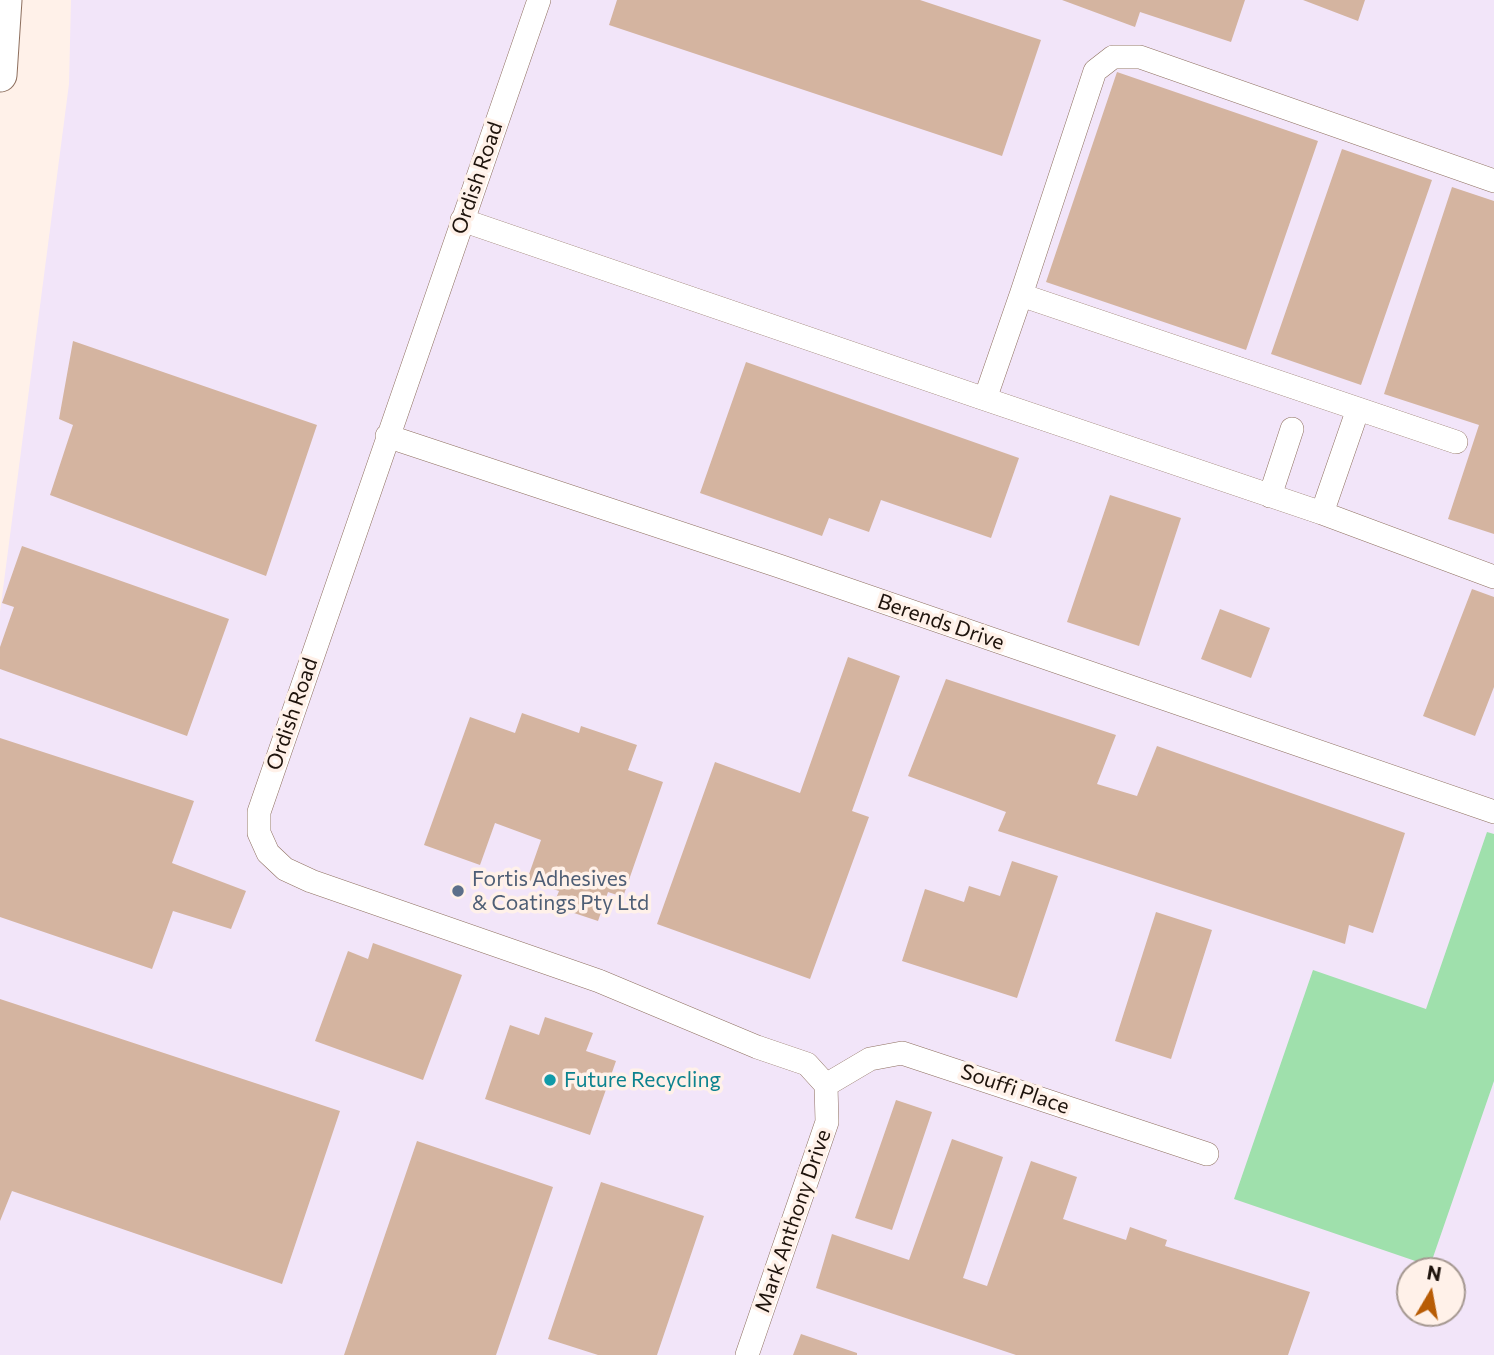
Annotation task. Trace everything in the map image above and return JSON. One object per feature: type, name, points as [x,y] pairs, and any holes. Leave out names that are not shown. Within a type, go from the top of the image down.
[{"type":"highway","points":[[0,75],[5,0]]},
{"type":"street","name":"Ordish Road","points":[[539,0],[259,812],[259,833],[268,853],[285,869],[311,881],[598,981],[757,1047],[807,1064],[826,1085]]},
{"type":"street","points":[[985,399],[1095,71],[1113,57],[1140,57],[1494,181]]},
{"type":"street","points":[[462,220],[1322,513],[1494,577]]},
{"type":"street","points":[[1021,295],[1456,442]]},
{"type":"street","points":[[1322,513],[1358,408]]},
{"type":"street","points":[[1270,496],[1292,429]]},
{"type":"street","name":"Berends Drive","points":[[387,436],[779,566],[1494,812]]},
{"type":"street","name":"Souffi Place","points":[[826,1085],[870,1059],[902,1053],[1207,1154]]},
{"type":"street","name":"Mark Anthony Drive","points":[[747,1355],[827,1122],[826,1085]]},
{"type":"shaded area","points":[[71,0],[1494,0],[1494,1355],[0,1355],[0,612],[69,84]]},
{"type":"green space","points":[[1487,832],[1494,834],[1494,1081],[1433,1257],[1404,1257],[1234,1199],[1313,970],[1426,1009]]},
{"type":"building","points":[[617,0],[920,0],[1041,40],[1002,156],[609,25]]},
{"type":"building","points":[[1062,0],[1245,0],[1231,42],[1140,12],[1135,27]]},
{"type":"building","points":[[1303,0],[1365,0],[1358,21]]},
{"type":"building","points":[[1117,72],[1318,141],[1246,350],[1046,282]]},
{"type":"building","points":[[1342,149],[1432,180],[1361,385],[1271,354]]},
{"type":"building","points":[[1452,187],[1494,201],[1494,534],[1448,519],[1479,425],[1384,394]]},
{"type":"building","points":[[73,341],[317,425],[266,576],[50,495],[73,425],[59,419]]},
{"type":"building","points":[[746,362],[1019,458],[991,538],[881,500],[869,532],[829,518],[822,536],[700,493]]},
{"type":"building","points":[[1110,495],[1181,518],[1139,646],[1067,622]]},
{"type":"building","points":[[22,546],[229,619],[187,736],[0,669],[0,647],[14,607],[2,603]]},
{"type":"building","points":[[1472,589],[1494,597],[1494,687],[1475,736],[1423,716]]},
{"type":"building","points":[[1220,609],[1270,628],[1251,678],[1201,659]]},
{"type":"building","points":[[848,657],[900,676],[852,811],[869,817],[810,979],[657,924],[715,762],[800,793]]},
{"type":"building","points":[[946,679],[1116,735],[1097,784],[1137,796],[1157,746],[1405,833],[1373,933],[1349,925],[1345,944],[998,831],[1006,812],[908,776]]},
{"type":"building","points":[[522,713],[579,733],[581,726],[637,745],[628,770],[663,782],[623,897],[608,892],[598,921],[553,906],[559,891],[527,880],[541,840],[495,823],[480,865],[424,845],[470,717],[515,733]]},
{"type":"building","points":[[0,738],[194,801],[172,863],[246,891],[231,929],[173,911],[152,969],[0,917]]},
{"type":"building","points":[[1012,861],[1058,876],[1017,998],[902,961],[925,889],[964,902],[969,886],[1000,896]]},
{"type":"building","points":[[1156,912],[1212,930],[1171,1059],[1115,1041]]},
{"type":"building","points":[[373,943],[462,975],[423,1080],[315,1041],[348,951],[368,959]]},
{"type":"building","points":[[0,999],[340,1111],[282,1284],[12,1191],[0,1221]]},
{"type":"building","name":"Future Recycling","points":[[545,1017],[593,1033],[586,1051],[616,1061],[590,1135],[485,1099],[510,1025],[539,1035]]},
{"type":"building","points":[[896,1100],[932,1112],[892,1230],[855,1218]]},
{"type":"building","points":[[952,1139],[1003,1157],[963,1278],[987,1286],[1031,1161],[1077,1177],[1063,1219],[1126,1240],[1130,1227],[1167,1240],[1165,1246],[1310,1292],[1288,1355],[1016,1355],[816,1288],[832,1234],[909,1260]]},
{"type":"building","points":[[417,1141],[553,1187],[496,1355],[344,1355]]},
{"type":"building","points":[[601,1182],[704,1216],[657,1355],[598,1355],[548,1339]]},
{"type":"building","points":[[801,1334],[857,1353],[857,1355],[793,1355]]},
{"type":"place","name":"Fortis Adhesives & Coatings Pty Ltd","points":[[458,891]]},
{"type":"place","name":"Future Recycling","points":[[550,1080]]}]
